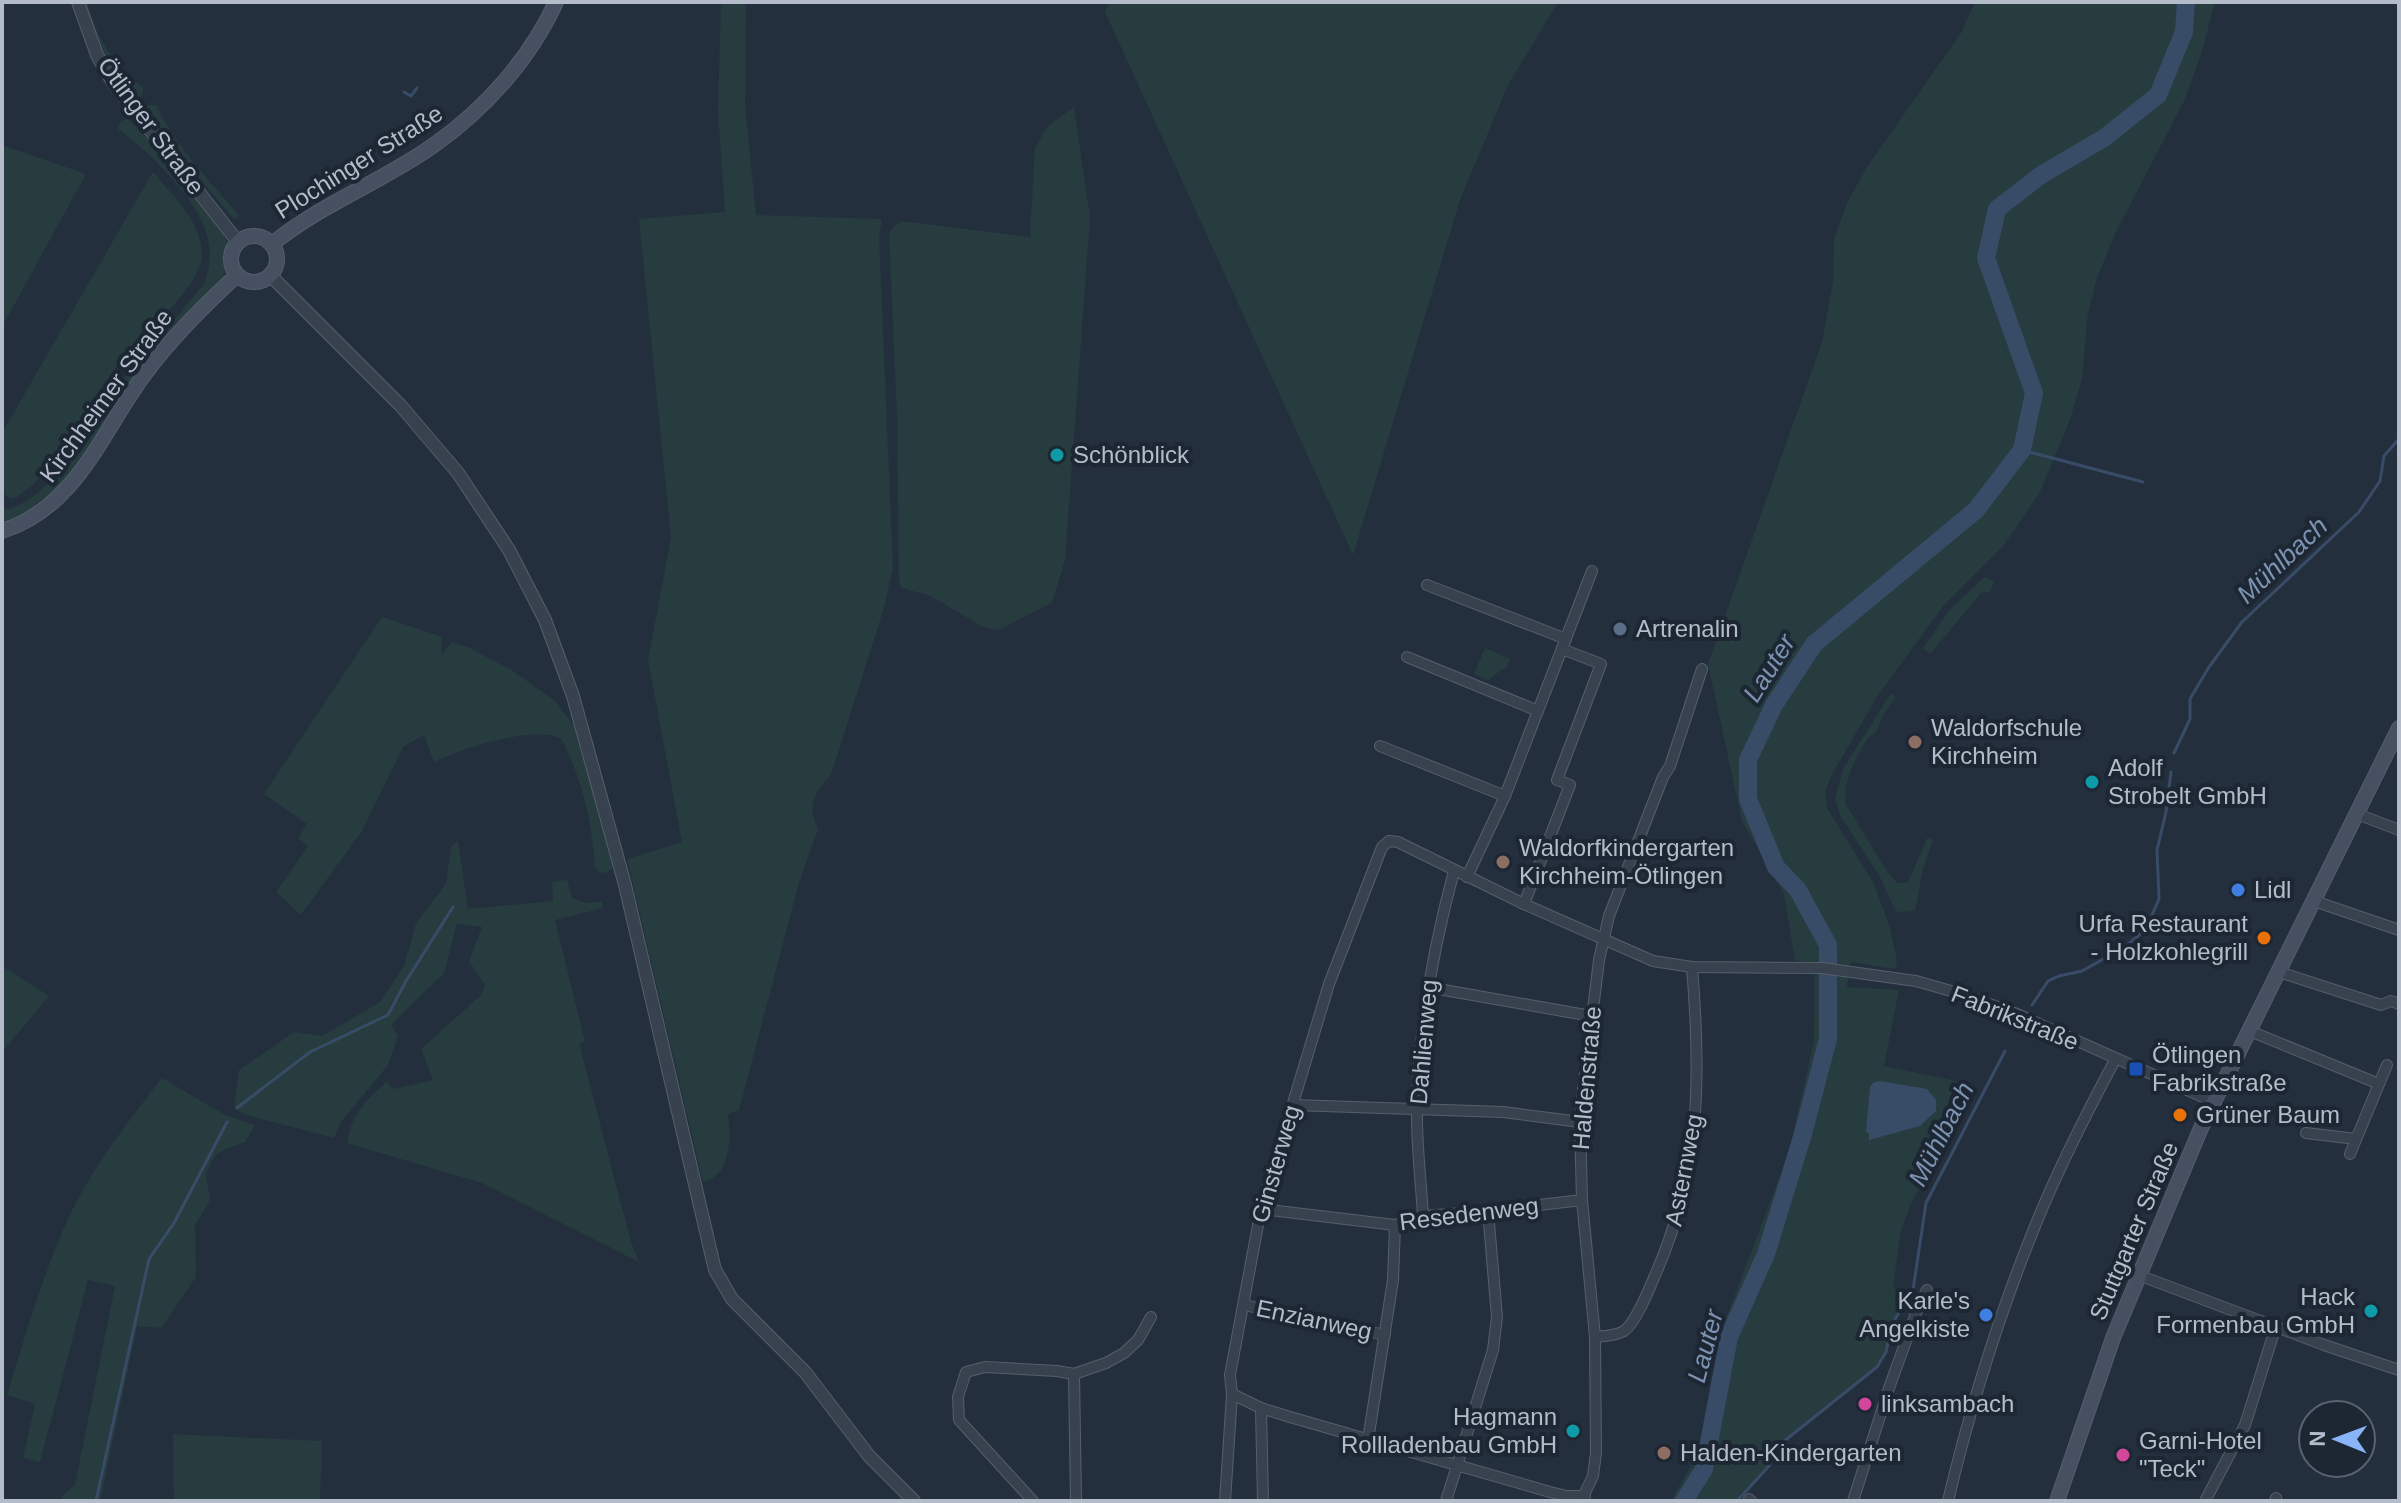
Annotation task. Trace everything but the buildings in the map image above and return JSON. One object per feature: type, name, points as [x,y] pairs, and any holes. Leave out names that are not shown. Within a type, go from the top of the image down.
[{"type":"main road","name":"Plochinger Straße","points":[[272,244],[336,202],[433,146],[473,113],[536,42],[556,2]]},
{"type":"main road","points":[[249,236],[257,236],[272,244],[277,257],[270,275],[247,282],[237,275],[230,258],[238,242],[249,236]]},
{"type":"main road","name":"Kirchheimer Straße","points":[[2,531],[35,517],[55,503],[76,481],[158,356],[196,313],[237,275]]},
{"type":"main road","name":"Stuttgarter Straße","points":[[2060,1500],[2113,1338],[2214,1102],[2399,728]]},
{"type":"street","name":"Ötlinger Straße","points":[[78,2],[97,55],[113,83],[238,242]]},
{"type":"street","points":[[270,275],[401,406],[458,473],[509,550],[533,595],[573,696],[625,885],[715,1270],[732,1299],[805,1372],[869,1456],[914,1501]]},
{"type":"street","points":[[1467,877],[1505,796],[1592,571]]},
{"type":"street","points":[[1427,585],[1564,644],[1601,664],[1557,780],[1570,785],[1524,904]]},
{"type":"street","points":[[1407,657],[1538,711]]},
{"type":"street","name":"Haldenstraße","points":[[1583,1498],[1593,1476],[1596,1453],[1595,1337],[1582,1200],[1580,1122],[1591,1016],[1609,916],[1670,766],[1702,669]]},
{"type":"street","points":[[1380,746],[1505,796]]},
{"type":"street","points":[[2357,814],[2399,830]]},
{"type":"street","name":"Ginsterweg","points":[[1225,1501],[1232,1394],[1230,1375],[1261,1209],[1329,984],[1355,912],[1382,847],[1389,841],[1398,842],[1454,871]]},
{"type":"street","points":[[1454,871],[1603,941],[1653,961],[1692,967]]},
{"type":"street","name":"Dahlienweg","points":[[1423,1216],[1417,1109],[1427,987],[1454,871]]},
{"type":"street","points":[[2314,901],[2399,930]]},
{"type":"street","name":"Fabrikstraße","points":[[1692,967],[1806,968],[1916,981],[2017,1014],[2214,1102]]},
{"type":"street","name":"Asternweg","points":[[1595,1337],[1614,1335],[1627,1329],[1664,1254],[1683,1201],[1692,1153],[1697,1082],[1698,1037],[1692,967]]},
{"type":"street","points":[[2279,972],[2381,1005],[2391,1001],[2399,1004]]},
{"type":"street","points":[[1427,987],[1591,1016]]},
{"type":"street","points":[[2250,1031],[2379,1084]]},
{"type":"street","points":[[1948,1501],[1969,1414],[2034,1227],[2069,1149],[2115,1060]]},
{"type":"street","points":[[2350,1154],[2387,1065]]},
{"type":"street","points":[[1293,1105],[1503,1112],[1580,1122]]},
{"type":"street","points":[[2306,1133],[2356,1139]]},
{"type":"street","name":"Resedenweg","points":[[1261,1209],[1395,1225],[1423,1216],[1582,1200]]},
{"type":"street","points":[[1446,1501],[1493,1350],[1496,1328],[1488,1211]]},
{"type":"street","points":[[1368,1440],[1393,1280],[1395,1225]]},
{"type":"street","points":[[2141,1276],[2399,1370]]},
{"type":"street","points":[[1853,1501],[1889,1388],[1927,1290]]},
{"type":"street","name":"Enzianweg","points":[[1244,1305],[1385,1335]]},
{"type":"street","points":[[1033,1501],[959,1420],[958,1397],[966,1372],[985,1367],[1074,1374],[1124,1353],[1138,1340],[1151,1317]]},
{"type":"street","points":[[2205,1501],[2245,1425],[2276,1326]]},
{"type":"street","points":[[1074,1374],[1076,1501]]},
{"type":"street","points":[[1232,1394],[1261,1408],[1550,1496],[1583,1498]]},
{"type":"street","points":[[1261,1408],[1263,1501]]},
{"type":"green space","points":[[81,2],[87,2],[108,50],[143,88],[138,100],[131,98],[112,73]]},
{"type":"green space","points":[[721,2],[746,2],[745,104],[756,215],[882,219],[879,237],[893,568],[884,608],[831,775],[814,800],[814,821],[818,829],[799,883],[739,1110],[728,1114],[728,1154],[720,1172],[703,1182],[627,859],[682,842],[648,660],[671,537],[639,219],[725,212],[718,112]]},
{"type":"green space","points":[[1109,2],[1558,2],[1508,85],[1460,200],[1353,555],[1105,12]]},
{"type":"green space","points":[[1975,2],[2215,2],[2201,55],[2184,101],[2115,234],[2097,278],[2088,313],[2082,379],[2070,420],[2040,492],[2004,545],[1943,606],[1877,697],[1831,776],[1825,792],[1827,808],[1873,882],[1890,927],[1897,961],[1895,969],[1851,962],[1847,987],[1899,990],[1884,1066],[1975,1085],[1910,1206],[1901,1231],[1893,1286],[1907,1303],[1892,1324],[1886,1352],[1877,1367],[1778,1446],[1769,1466],[1737,1501],[1671,1501],[1697,1455],[1710,1402],[1720,1334],[1788,1155],[1814,1041],[1815,962],[1795,961],[1784,894],[1742,821],[1708,664],[1822,342],[1833,282],[1834,239],[1847,203],[1867,167],[1961,33]]},
{"type":"green space","points":[[146,105],[156,105],[205,177],[240,216],[234,219],[143,113]]},
{"type":"green space","points":[[1074,107],[1090,218],[1065,560],[1052,603],[999,630],[983,627],[931,596],[902,588],[899,582],[897,415],[889,234],[902,221],[1030,237],[1035,147],[1048,126]]},
{"type":"green space","points":[[127,118],[184,179],[223,232],[229,253],[224,276],[138,375],[64,483],[26,512],[2,523],[2,507],[9,510],[28,500],[57,474],[113,392],[206,278],[210,260],[202,221],[170,177],[118,129],[120,122]]},
{"type":"green space","points":[[2,145],[86,174],[2,327]]},
{"type":"green space","points":[[153,172],[194,224],[202,249],[197,273],[178,300],[105,382],[46,472],[13,499],[6,496],[2,490],[2,433]]},
{"type":"green space","points":[[1984,577],[1994,581],[1990,592],[1981,593],[1930,654],[1923,648],[1948,612]]},
{"type":"green space","points":[[382,617],[442,637],[443,653],[452,642],[470,648],[513,671],[555,701],[578,731],[612,856],[612,869],[605,873],[595,867],[585,801],[561,738],[532,735],[497,740],[434,762],[424,735],[403,747],[362,831],[301,915],[276,892],[308,846],[298,838],[307,824],[264,794]]},
{"type":"green space","points":[[1485,648],[1510,659],[1507,666],[1488,680],[1474,674]]},
{"type":"green space","points":[[1891,693],[1896,697],[1851,769],[1845,803],[1897,883],[1908,883],[1927,838],[1933,840],[1923,869],[1915,911],[1896,912],[1880,877],[1840,815],[1835,798],[1843,769]]},
{"type":"green space","points":[[458,841],[468,909],[553,901],[552,882],[567,880],[572,898],[586,903],[602,901],[603,908],[555,920],[585,1042],[579,1043],[631,1242],[639,1262],[482,1183],[347,1143],[356,1116],[386,1082],[394,1089],[433,1080],[421,1049],[481,995],[485,985],[469,961],[482,927],[457,924],[444,973],[391,1025],[398,1036],[388,1065],[341,1122],[334,1138],[246,1115],[234,1108],[239,1070],[294,1032],[322,1036],[380,1002],[404,966],[416,923],[446,884],[451,846]]},
{"type":"green space","points":[[2,966],[49,996],[2,1052]]},
{"type":"green space","points":[[162,1078],[225,1115],[255,1125],[245,1142],[214,1157],[206,1173],[210,1200],[195,1225],[196,1277],[161,1328],[137,1326],[100,1501],[61,1501],[62,1496],[75,1485],[115,1286],[88,1280],[40,1462],[23,1458],[35,1404],[7,1395],[42,1285],[67,1221],[98,1165]]},
{"type":"green space","points":[[173,1434],[322,1441],[320,1501],[174,1501]]},
{"type":"water","points":[[1880,1081],[1927,1089],[1936,1100],[1936,1111],[1920,1126],[1869,1140],[1869,1133],[1866,1132],[1870,1087]]},
{"type":"waterway","name":"Lauter","points":[[1684,1501],[1704,1469],[1729,1337],[1766,1254],[1828,1039],[1828,945],[1798,890],[1776,867],[1748,799],[1748,760],[1774,705],[1814,644],[1976,510],[2022,450],[2034,393],[1986,258],[1997,209],[2041,175],[2104,138],[2158,95],[2184,32],[2186,2]]},
{"type":"waterway","points":[[404,92],[411,96],[417,88]]},
{"type":"waterway","name":"Mühlbach","points":[[2174,753],[2190,719],[2190,699],[2209,667],[2242,622],[2359,512],[2380,481],[2384,456],[2399,439]]},
{"type":"waterway","points":[[2022,450],[2143,482]]},
{"type":"waterway","name":"Mühlbach","points":[[2032,1005],[2048,981],[2082,971],[2125,947],[2146,929],[2159,899],[2157,850],[2171,772]]},
{"type":"waterway","points":[[237,1108],[310,1052],[388,1015],[453,907]]},
{"type":"waterway","name":"Mühlbach","points":[[1737,1501],[1769,1466],[1778,1446],[1877,1367],[1886,1352],[1892,1324],[1913,1290],[1926,1203],[2005,1051]]},
{"type":"waterway","points":[[96,1501],[149,1259],[174,1223],[227,1122]]},
{"type":"place","name":"Schönblick","points":[[1057,455]]},
{"type":"place","name":"Artrenalin","points":[[1620,629]]},
{"type":"place","name":"Waldorfschule Kirchheim","points":[[1915,742]]},
{"type":"place","name":"Adolf Strobelt GmbH","points":[[2092,782]]},
{"type":"place","name":"Waldorfkindergarten Kirchheim-Ötlingen","points":[[1503,862]]},
{"type":"place","name":"Lidl","points":[[2238,890]]},
{"type":"place","name":"Urfa Restaurant - Holzkohlegrill","points":[[2264,938]]},
{"type":"place","name":"Ötlingen Fabrikstraße","points":[[2136,1069]]},
{"type":"place","name":"Grüner Baum","points":[[2180,1115]]},
{"type":"place","name":"Hack Formenbau GmbH","points":[[2371,1311]]},
{"type":"place","name":"Karle's Angelkiste","points":[[1986,1315]]},
{"type":"place","name":"linksambach","points":[[1865,1404]]},
{"type":"place","name":"Hagmann Rollladenbau GmbH","points":[[1573,1431]]},
{"type":"place","name":"Halden-Kindergarten","points":[[1664,1453]]},
{"type":"place","name":"Garni-Hotel \"Teck\"","points":[[2123,1455]]}]
